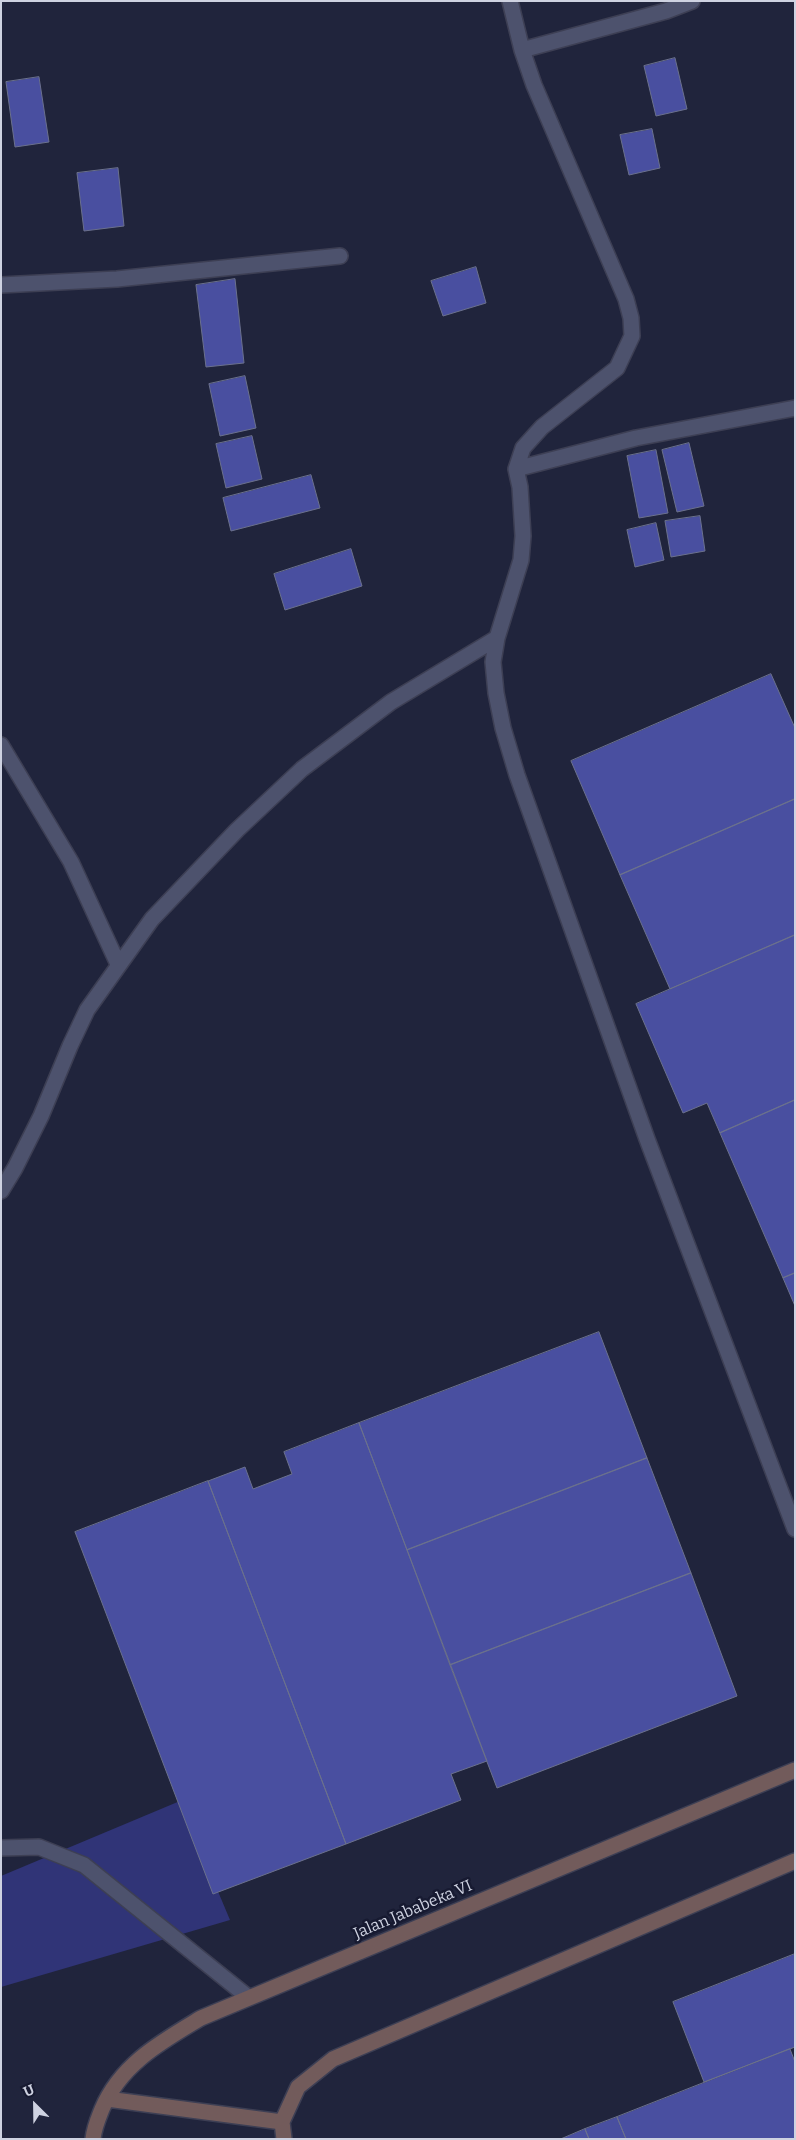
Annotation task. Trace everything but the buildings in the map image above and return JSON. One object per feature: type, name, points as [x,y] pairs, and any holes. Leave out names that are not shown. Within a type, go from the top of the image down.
[{"type":"street","points":[[510,1],[522,50],[538,94],[626,299],[631,318],[632,336],[617,368],[542,427],[523,448],[516,468],[520,487],[523,536],[521,560],[497,638],[493,662],[496,692],[503,728],[517,775],[647,1139],[795,1529]]},
{"type":"street","points":[[522,50],[666,11],[692,1]]},
{"type":"street","points":[[1,286],[116,279],[340,256]]},
{"type":"street","points":[[516,468],[636,438],[795,408]]},
{"type":"street","points":[[1,1191],[42,1116],[70,1046],[87,1010],[118,964],[152,919],[237,830],[302,768],[391,702],[497,638]]},
{"type":"street","points":[[1,745],[71,862],[118,964]]},
{"type":"street","name":"Jalan Jababeka VI","points":[[93,2139],[94,2129],[107,2099],[126,2070],[159,2043],[201,2018],[795,1770]]},
{"type":"street","points":[[1,1848],[39,1847],[84,1865],[248,1997]]},
{"type":"street","points":[[284,2139],[282,2122],[298,2087],[333,2058],[795,1861]]},
{"type":"street","points":[[107,2099],[282,2122]]},
{"type":"shaded area","points":[[180,1801],[230,1920],[1,1987],[1,1876]]}]
